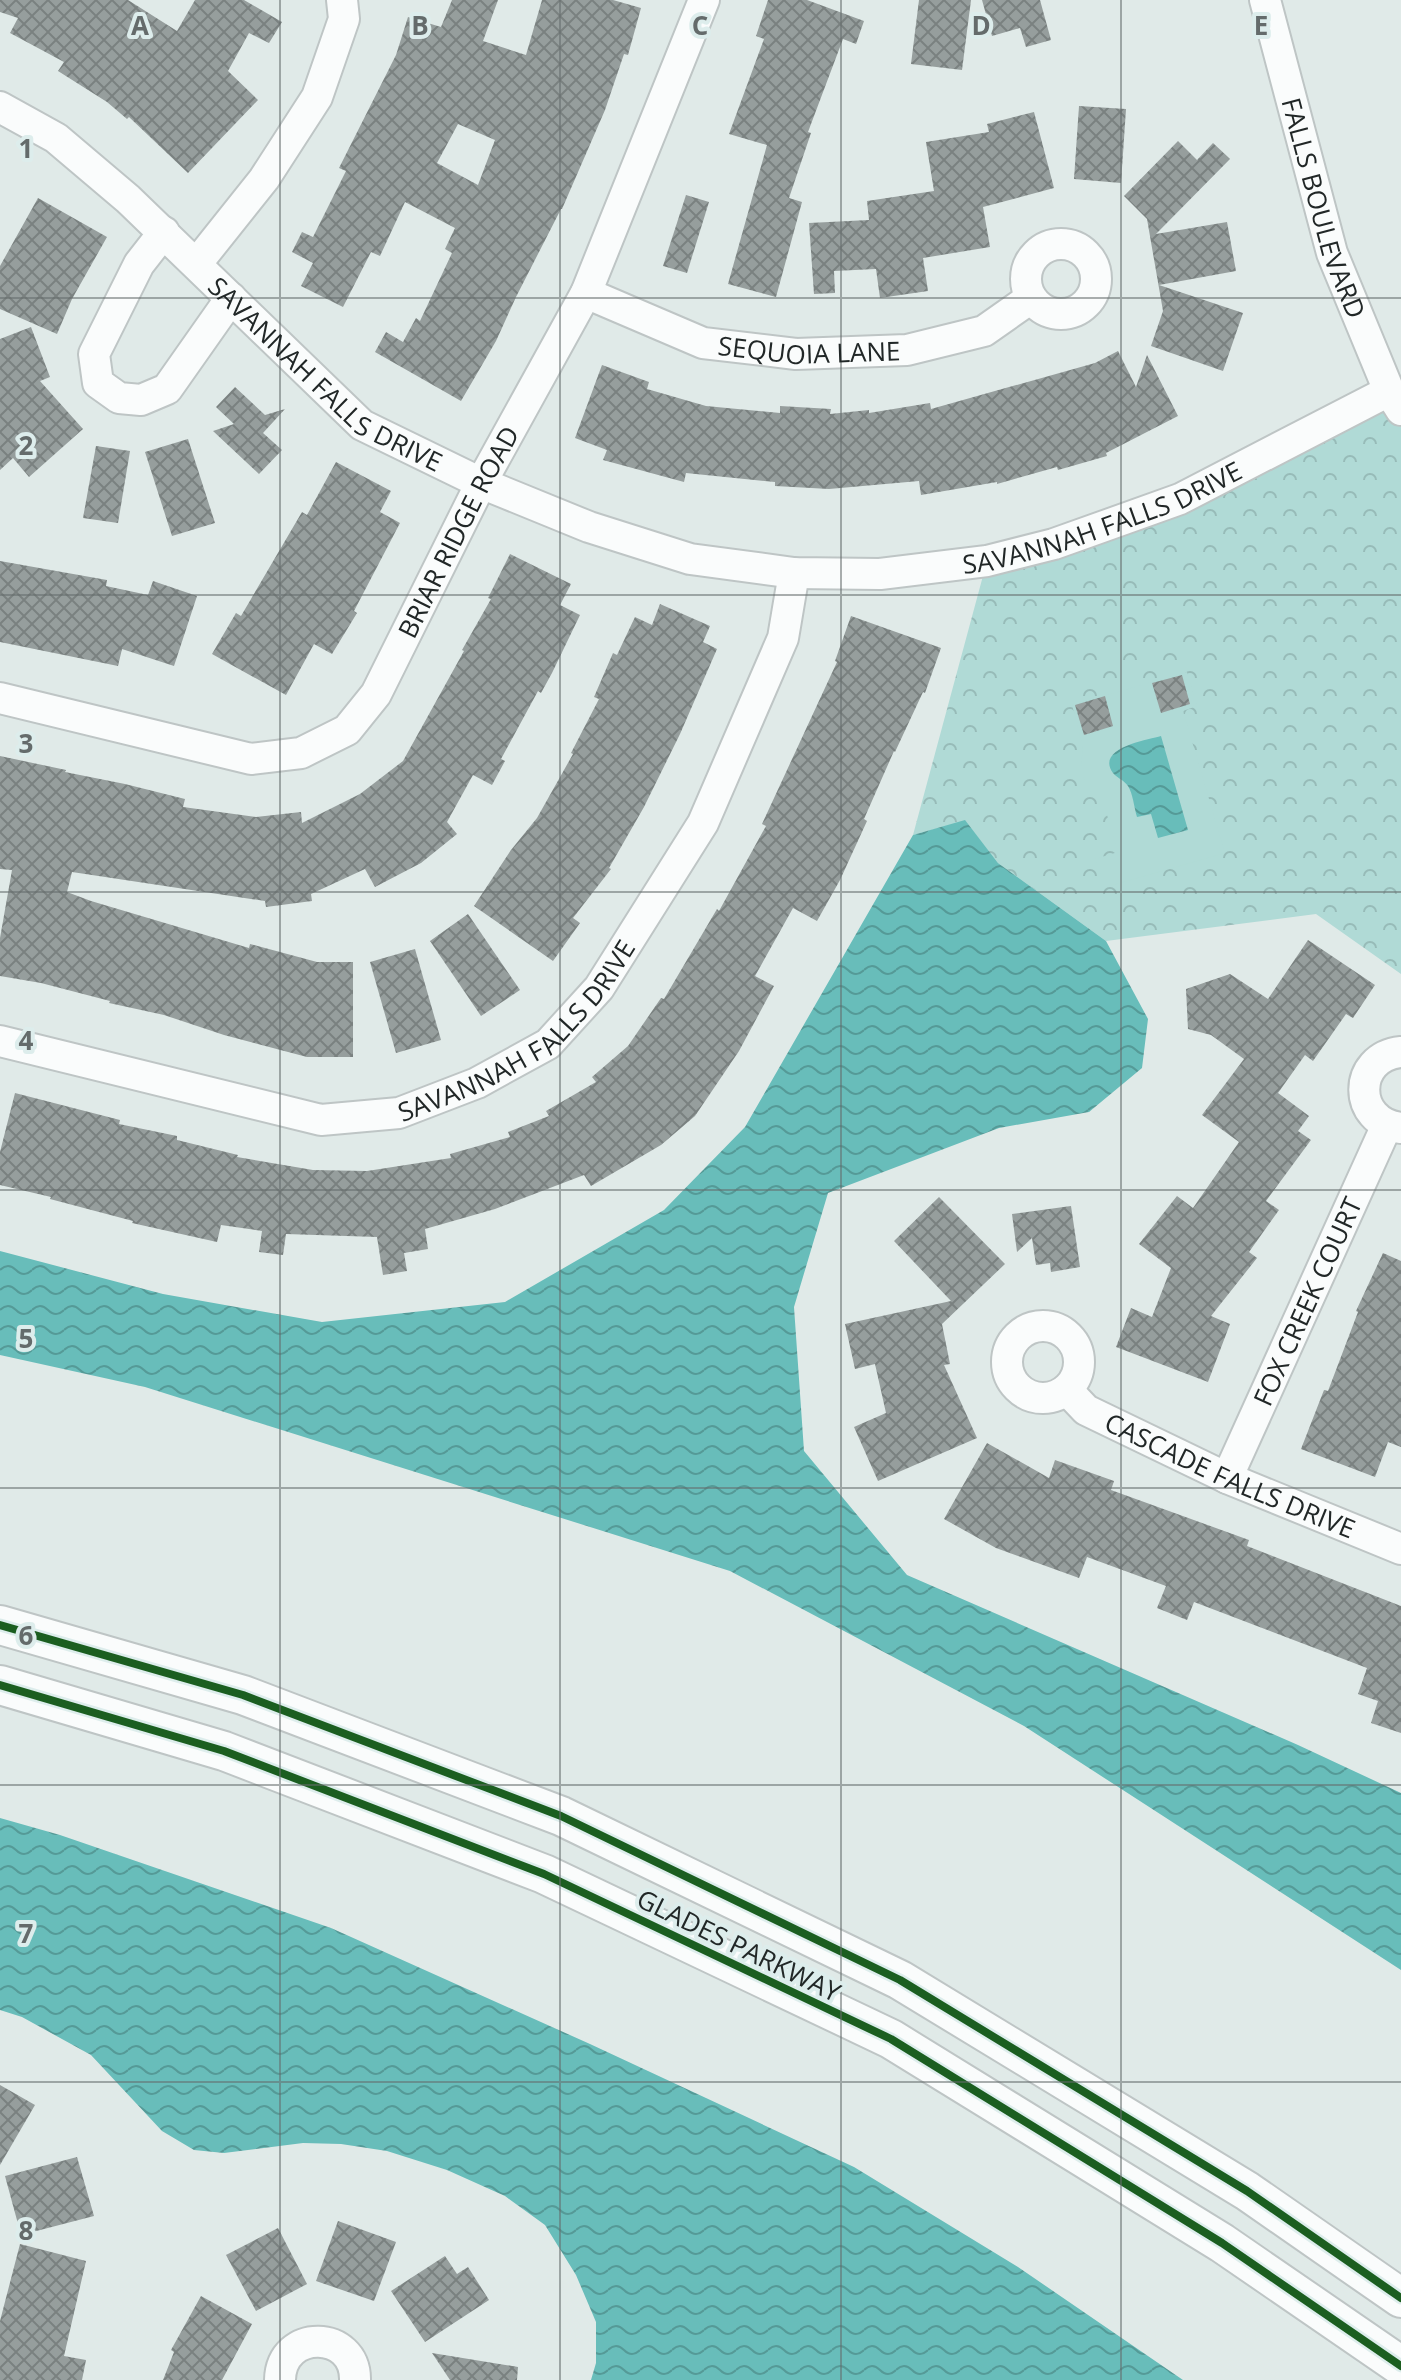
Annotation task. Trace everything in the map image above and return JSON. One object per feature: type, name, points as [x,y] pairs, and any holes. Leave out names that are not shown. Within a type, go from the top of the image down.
[{"type":"main road","name":"GLADES PARKWAY","points":[[0,1625],[243,1695],[561,1816],[900,1980],[1247,2191],[1401,2298]]},
{"type":"main road","name":"GLADES PARKWAY","points":[[0,1685],[224,1751],[544,1874],[891,2039],[1222,2243],[1401,2366]]},
{"type":"street","points":[[197,263],[264,179],[317,97],[344,19],[342,0]]},
{"type":"street","name":"BRIAR RIDGE ROAD","points":[[0,698],[251,759],[301,753],[347,730],[376,694],[481,483],[586,293],[704,0]]},
{"type":"street","name":"FALLS BOULEVARD","points":[[1265,0],[1332,253],[1395,400]]},
{"type":"street","name":"SAVANNAH FALLS DRIVE","points":[[0,107],[56,138],[164,232],[362,425],[481,483],[589,527],[690,559],[794,573],[880,574],[987,561],[1054,544],[1180,499],[1395,400]]},
{"type":"street","points":[[164,232],[139,264],[94,354],[98,383],[119,398],[141,400],[167,389],[231,298]]},
{"type":"street","name":"SEQUOIA LANE","points":[[586,293],[703,343],[796,354],[907,350],[984,331],[1031,298]]},
{"type":"street","name":"SAVANNAH FALLS DRIVE","points":[[0,1041],[321,1120],[399,1113],[477,1083],[548,1044],[599,988],[703,823],[783,638],[794,573]]},
{"type":"street","name":"FOX CREEK COURT","points":[[1227,1478],[1394,1127],[1376,1118],[1368,1108],[1364,1095],[1365,1081],[1370,1069],[1379,1060],[1391,1053],[1401,1052]]},
{"type":"street","name":"CASCADE FALLS DRIVE","points":[[1067,1390],[1086,1410],[1227,1478],[1401,1549]]},
{"type":"street","points":[[280,2380],[280,2371],[287,2357],[298,2346],[311,2341],[326,2342],[340,2348],[350,2358],[355,2380]]},
{"type":"green space","points":[[1389,391],[1401,410],[1401,974],[1316,914],[1106,941],[998,863],[965,821],[913,835],[987,561],[1054,544]]},
{"type":"green space","points":[[1187,672],[1197,706],[1183,711],[1225,853],[1113,885],[1102,877],[1095,859],[1118,852],[1105,808],[1091,793],[1084,778],[1081,767],[1083,747],[1072,705]]},
{"type":"water","points":[[1161,736],[1188,830],[1158,838],[1151,814],[1137,817],[1130,789],[1113,773],[1109,764],[1117,751]]},
{"type":"water","points":[[965,820],[998,863],[1106,941],[1148,1019],[1142,1068],[1089,1112],[999,1128],[828,1193],[794,1307],[804,1451],[907,1575],[1401,1793],[1401,1970],[1024,1726],[730,1571],[145,1387],[0,1355],[0,1251],[163,1294],[322,1322],[505,1302],[664,1210],[745,1127],[913,835]]},
{"type":"water","points":[[0,1818],[60,1835],[331,1928],[854,2167],[1018,2267],[1183,2380],[591,2380],[596,2363],[596,2322],[576,2275],[545,2225],[505,2196],[447,2170],[387,2151],[341,2144],[303,2143],[224,2153],[194,2150],[162,2131],[91,2055],[22,2017],[0,2010]]},
{"type":"building","points":[[0,0],[128,0],[177,31],[195,0],[244,0],[282,22],[269,43],[249,33],[228,71],[258,100],[188,173],[129,117],[127,119],[107,102],[58,71],[64,62],[10,33],[18,18],[0,12]]},
{"type":"building","points":[[452,0],[498,0],[483,41],[526,55],[542,0],[613,0],[641,8],[628,55],[624,54],[605,110],[562,209],[496,341],[461,401],[375,352],[386,332],[403,342],[416,318],[420,321],[452,253],[445,249],[455,228],[405,202],[380,256],[371,252],[343,307],[301,286],[313,263],[292,252],[302,232],[313,237],[346,171],[339,168],[396,55],[408,17],[441,27]],"holes":[[[458,124],[495,140],[478,185],[437,163]]]},
{"type":"building","points":[[768,0],[807,0],[864,21],[856,44],[843,39],[808,132],[811,133],[789,198],[802,202],[776,297],[728,284],[767,145],[729,134],[764,39],[756,36]]},
{"type":"building","points":[[919,0],[971,0],[962,70],[911,64]]},
{"type":"building","points":[[982,0],[1040,0],[1051,40],[1026,47],[1020,28],[992,36]]},
{"type":"building","points":[[1079,106],[1126,109],[1121,183],[1074,179]]},
{"type":"building","points":[[1034,112],[1054,188],[983,207],[990,247],[923,258],[928,291],[880,298],[876,269],[834,271],[835,293],[814,294],[809,223],[869,220],[867,201],[934,191],[926,142],[989,132],[987,124]]},
{"type":"building","points":[[1178,141],[1197,160],[1213,143],[1230,159],[1156,234],[1227,222],[1236,271],[1159,285],[1243,313],[1223,371],[1151,346],[1163,311],[1147,219],[1124,196]]},
{"type":"building","points":[[686,195],[709,202],[687,273],[663,266]]},
{"type":"building","points":[[38,198],[107,237],[72,299],[57,334],[0,309],[0,266]]},
{"type":"building","points":[[31,327],[50,377],[40,381],[83,429],[29,477],[13,458],[0,470],[0,339]]},
{"type":"building","points":[[1118,351],[1136,387],[1147,355],[1178,416],[1106,453],[1107,456],[997,484],[921,495],[919,481],[829,489],[775,486],[775,482],[686,473],[684,482],[603,460],[607,450],[575,438],[602,365],[649,382],[647,389],[706,406],[780,413],[780,406],[831,409],[830,414],[869,410],[869,413],[930,403],[931,409],[1095,363]]},
{"type":"building","points":[[235,387],[265,415],[285,409],[263,433],[282,450],[259,474],[213,431],[234,424],[216,407]]},
{"type":"building","points":[[188,439],[215,523],[172,536],[145,452]]},
{"type":"building","points":[[96,446],[130,451],[118,523],[83,518]]},
{"type":"building","points":[[336,462],[391,491],[380,512],[400,523],[354,611],[357,613],[332,654],[314,644],[286,695],[212,654],[236,613],[241,616],[302,512],[307,515]]},
{"type":"building","points":[[510,554],[571,584],[560,605],[580,615],[552,673],[541,693],[538,691],[501,759],[505,761],[492,785],[473,775],[447,822],[457,834],[421,863],[375,887],[365,869],[311,894],[312,901],[266,907],[265,901],[72,872],[67,892],[91,901],[249,948],[250,944],[317,962],[353,962],[353,1057],[307,1057],[164,1015],[41,983],[0,976],[0,938],[12,870],[0,869],[0,756],[185,799],[183,807],[256,817],[301,812],[302,823],[360,794],[403,761],[491,599],[488,598]]},
{"type":"building","points":[[0,561],[107,580],[106,586],[148,595],[153,581],[197,596],[174,666],[122,649],[118,666],[0,642]]},
{"type":"building","points":[[660,604],[710,626],[703,642],[717,649],[644,807],[611,869],[573,918],[580,923],[553,961],[474,906],[511,850],[537,818],[573,754],[599,699],[594,697],[613,653],[617,655],[635,617],[652,625]]},
{"type":"building","points":[[851,616],[941,648],[925,693],[894,751],[840,880],[817,921],[793,908],[755,976],[774,986],[739,1051],[695,1116],[661,1145],[591,1186],[584,1175],[495,1209],[425,1229],[428,1249],[404,1253],[407,1271],[383,1275],[377,1237],[286,1234],[283,1255],[259,1252],[262,1231],[221,1225],[217,1242],[132,1223],[51,1197],[0,1185],[0,1152],[15,1093],[120,1120],[119,1124],[177,1136],[177,1140],[237,1157],[313,1170],[367,1171],[451,1158],[450,1154],[510,1137],[508,1132],[549,1116],[546,1111],[596,1082],[592,1077],[628,1046],[661,998],[664,999],[717,909],[719,911],[766,826],[762,824],[837,662]]},
{"type":"building","points":[[1182,675],[1190,704],[1161,713],[1152,683]]},
{"type":"building","points":[[1105,696],[1113,726],[1084,735],[1075,705]]},
{"type":"building","points":[[468,914],[520,990],[481,1016],[430,941]]},
{"type":"building","points":[[1308,940],[1375,985],[1353,1018],[1346,1014],[1313,1061],[1305,1055],[1278,1093],[1309,1116],[1298,1131],[1311,1140],[1266,1201],[1279,1210],[1249,1252],[1257,1258],[1211,1316],[1230,1324],[1208,1382],[1116,1347],[1131,1308],[1152,1317],[1171,1268],[1139,1244],[1177,1196],[1193,1208],[1239,1142],[1202,1115],[1244,1059],[1211,1035],[1188,1029],[1186,989],[1230,974],[1268,999]]},
{"type":"building","points":[[415,949],[441,1040],[396,1053],[370,962]]},
{"type":"building","points":[[939,1197],[1005,1264],[942,1324],[950,1364],[944,1365],[977,1438],[878,1481],[854,1427],[886,1413],[875,1364],[855,1369],[845,1324],[951,1301],[894,1241]]},
{"type":"building","points":[[1071,1206],[1080,1267],[1051,1272],[1050,1263],[1036,1265],[1032,1238],[1017,1252],[1012,1214]]},
{"type":"building","points":[[1383,1253],[1401,1261],[1401,1447],[1388,1442],[1375,1477],[1301,1449],[1324,1390],[1328,1391],[1356,1311]]},
{"type":"building","points":[[987,1443],[1049,1478],[1055,1460],[1114,1481],[1111,1490],[1249,1540],[1247,1546],[1401,1606],[1401,1733],[1371,1723],[1378,1701],[1358,1694],[1367,1668],[1194,1602],[1187,1620],[1157,1608],[1166,1586],[1087,1557],[1079,1578],[996,1548],[944,1519]]},
{"type":"building","points":[[0,2085],[35,2105],[0,2165]]},
{"type":"building","points":[[77,2157],[94,2216],[21,2235],[5,2176]]},
{"type":"building","points":[[338,2221],[396,2242],[374,2301],[316,2281]]},
{"type":"building","points":[[278,2228],[307,2284],[256,2311],[226,2255]]},
{"type":"building","points":[[20,2244],[86,2261],[64,2356],[86,2360],[82,2380],[0,2380],[0,2321]]},
{"type":"building","points":[[445,2256],[457,2274],[468,2267],[489,2300],[425,2342],[391,2291]]},
{"type":"building","points":[[201,2296],[252,2324],[222,2380],[163,2380],[174,2352],[171,2350]]},
{"type":"building","points":[[432,2353],[518,2367],[517,2380],[450,2380]]},
{"type":"cycle path","points":[[0,1625],[243,1695],[561,1816],[900,1980],[1247,2191],[1401,2298]]},
{"type":"cycle path","points":[[0,1685],[224,1751],[544,1874],[891,2039],[1222,2243],[1401,2366]]}]
